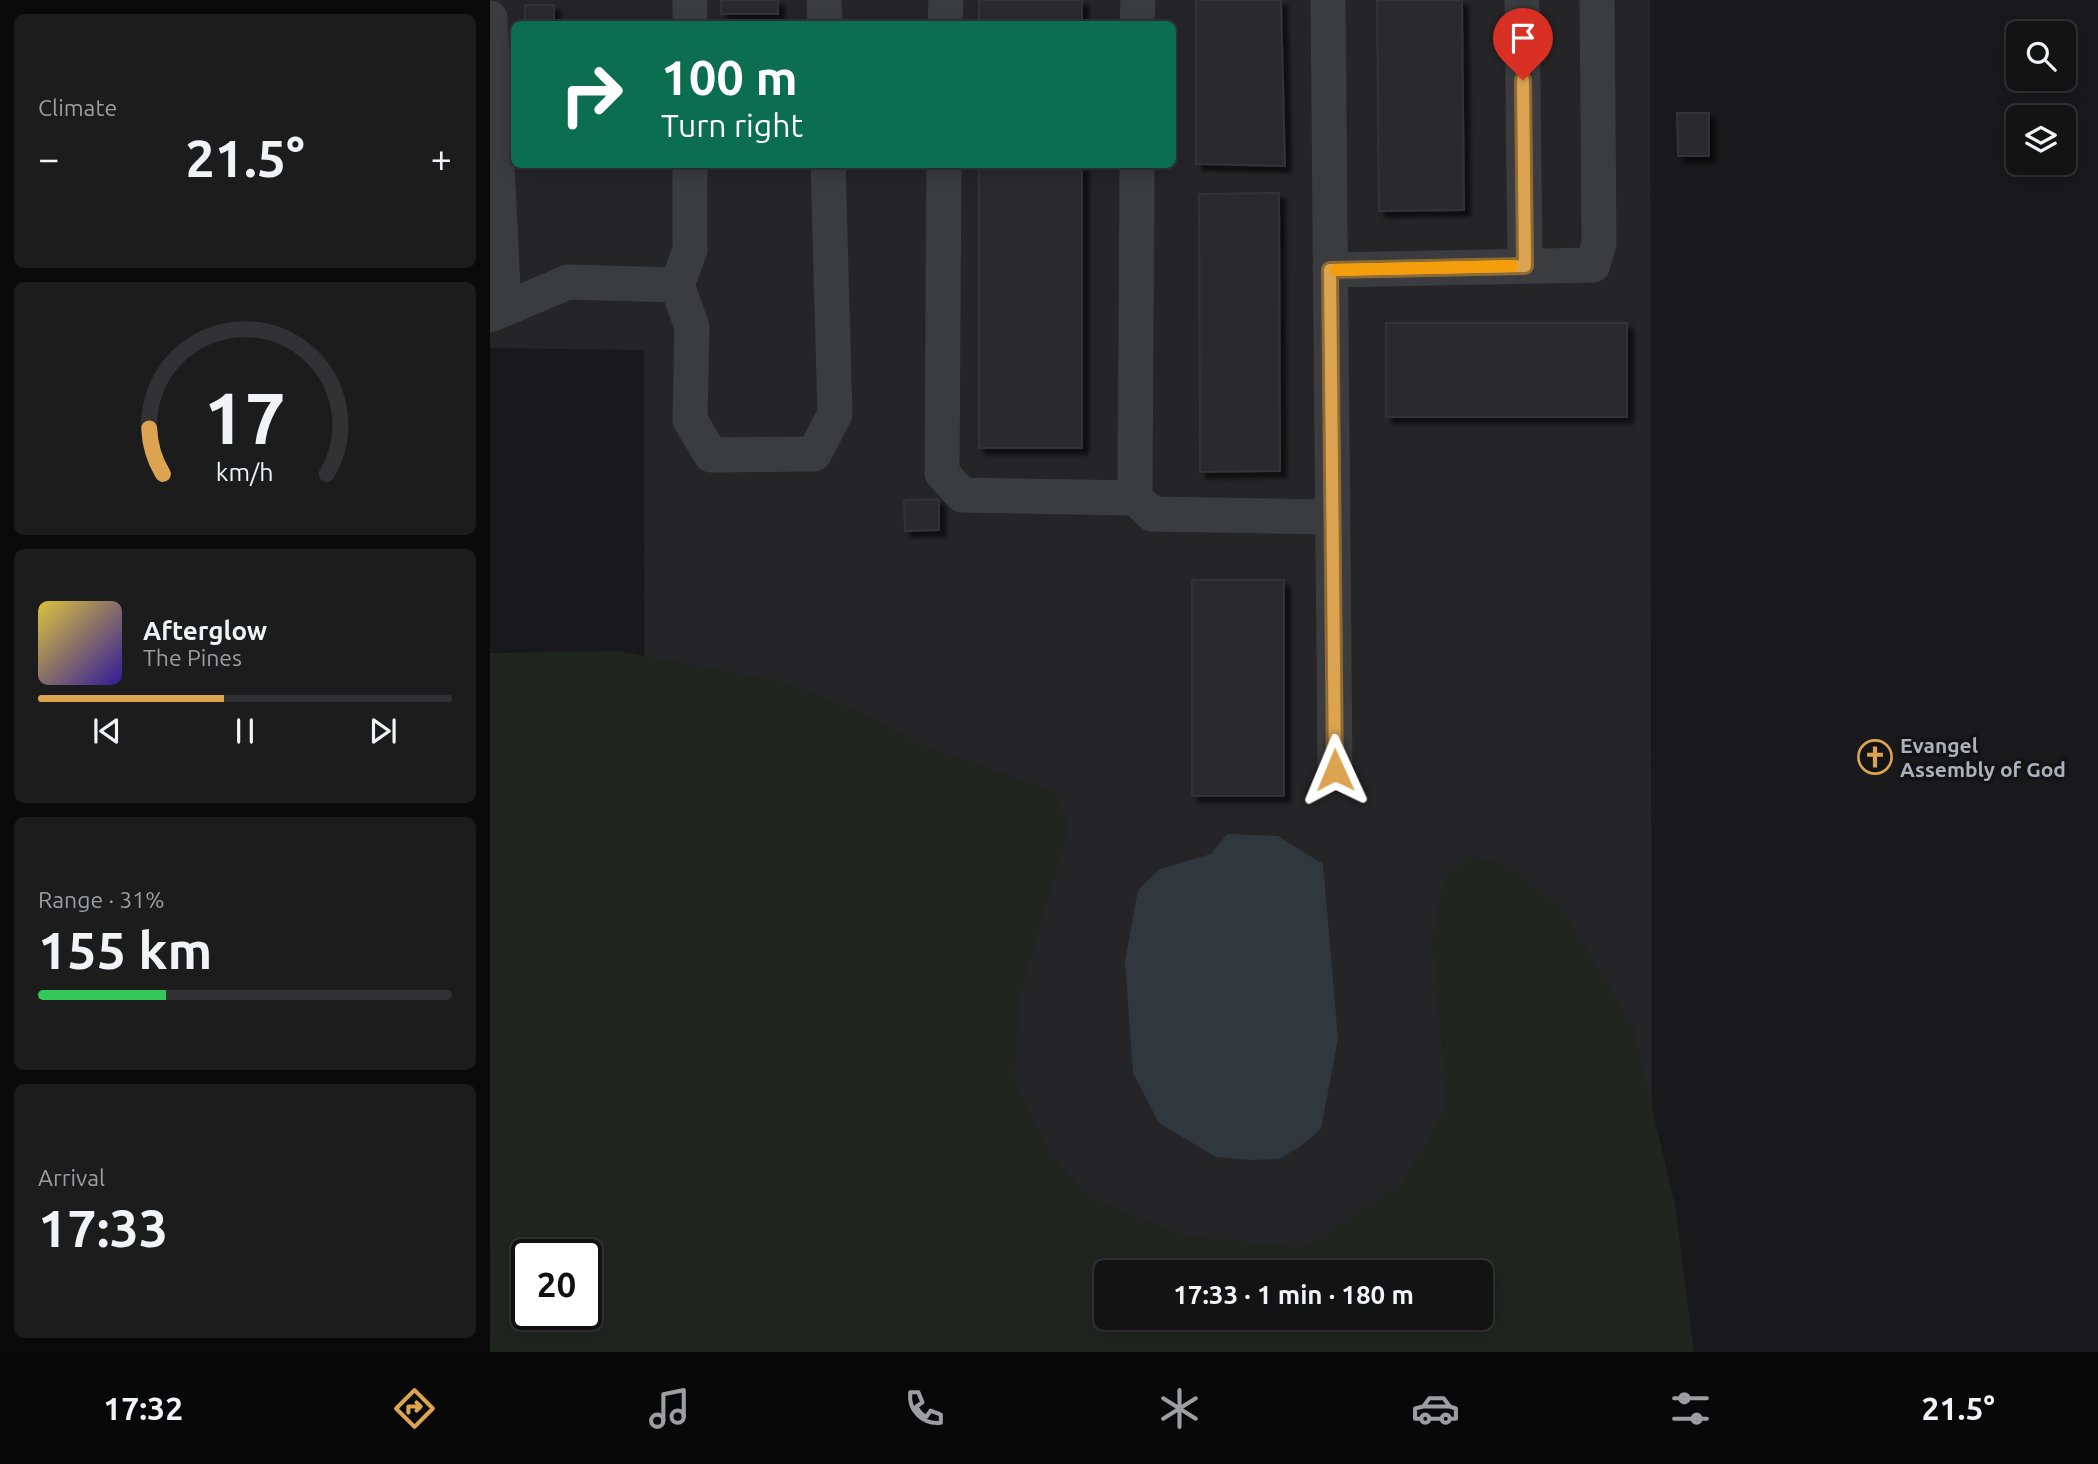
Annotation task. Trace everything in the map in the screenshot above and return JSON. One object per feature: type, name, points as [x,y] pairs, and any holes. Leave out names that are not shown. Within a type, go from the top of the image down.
[{"type":"lane","points":[[491,0],[497,312],[568,282],[677,285]]},
{"type":"lane","points":[[690,0],[690,21]]},
{"type":"lane","points":[[824,0],[825,21]]},
{"type":"lane","points":[[945,21],[946,0]]},
{"type":"lane","points":[[1138,0],[1138,21]]},
{"type":"lane","points":[[1328,0],[1335,770]]},
{"type":"lane","points":[[1522,0],[1525,266]]},
{"type":"lane","points":[[1330,270],[1592,265],[1599,243],[1597,0]]},
{"type":"lane","points":[[690,168],[691,250],[677,285],[692,327],[690,420],[711,455],[814,454],[835,414],[828,168]]},
{"type":"lane","points":[[944,168],[942,473],[962,495],[1135,498],[1152,514],[1333,517]]},
{"type":"lane","points":[[1135,498],[1137,168]]},
{"type":"shaded area","points":[[490,0],[1650,0],[1652,1352],[645,1352],[644,350],[490,348]]},
{"type":"shaded area","points":[[618,651],[783,682],[853,709],[923,746],[1054,791],[1069,828],[1020,995],[1014,1077],[1048,1150],[1091,1199],[1185,1236],[1304,1248],[1401,1184],[1447,1108],[1432,941],[1444,880],[1471,855],[1511,868],[1563,910],[1633,1026],[1675,1206],[1694,1352],[490,1352],[490,653]]},
{"type":"shaded area","points":[[1227,834],[1278,836],[1323,864],[1338,1039],[1321,1129],[1298,1148],[1278,1159],[1216,1157],[1159,1123],[1133,1073],[1125,962],[1138,890],[1160,869],[1211,854]]},
{"type":"building","points":[[721,0],[778,0],[778,14],[721,14]]},
{"type":"building","points":[[979,0],[1082,0],[1082,21],[979,21]]},
{"type":"building","points":[[1196,0],[1281,0],[1285,166],[1196,164]]},
{"type":"building","points":[[1377,0],[1462,0],[1464,210],[1379,211]]},
{"type":"building","points":[[525,5],[554,5],[554,21],[525,21]]},
{"type":"building","points":[[1677,113],[1709,113],[1709,156],[1678,156]]},
{"type":"building","points":[[979,168],[1082,168],[1082,448],[979,448]]},
{"type":"building","points":[[1279,193],[1280,471],[1200,472],[1199,194]]},
{"type":"building","points":[[1386,323],[1627,323],[1627,417],[1386,417]]},
{"type":"building","points":[[939,499],[939,530],[905,531],[904,500]]},
{"type":"building","points":[[1192,580],[1284,580],[1284,796],[1192,796]]},
{"type":"slow traffic","points":[[1336,270],[1512,266]]},
{"type":"place","name":"Evangel Assembly of God","points":[[1875,757]]},
{"type":"route","points":[[1335,770],[1330,270],[1525,266],[1523,80]]}]
